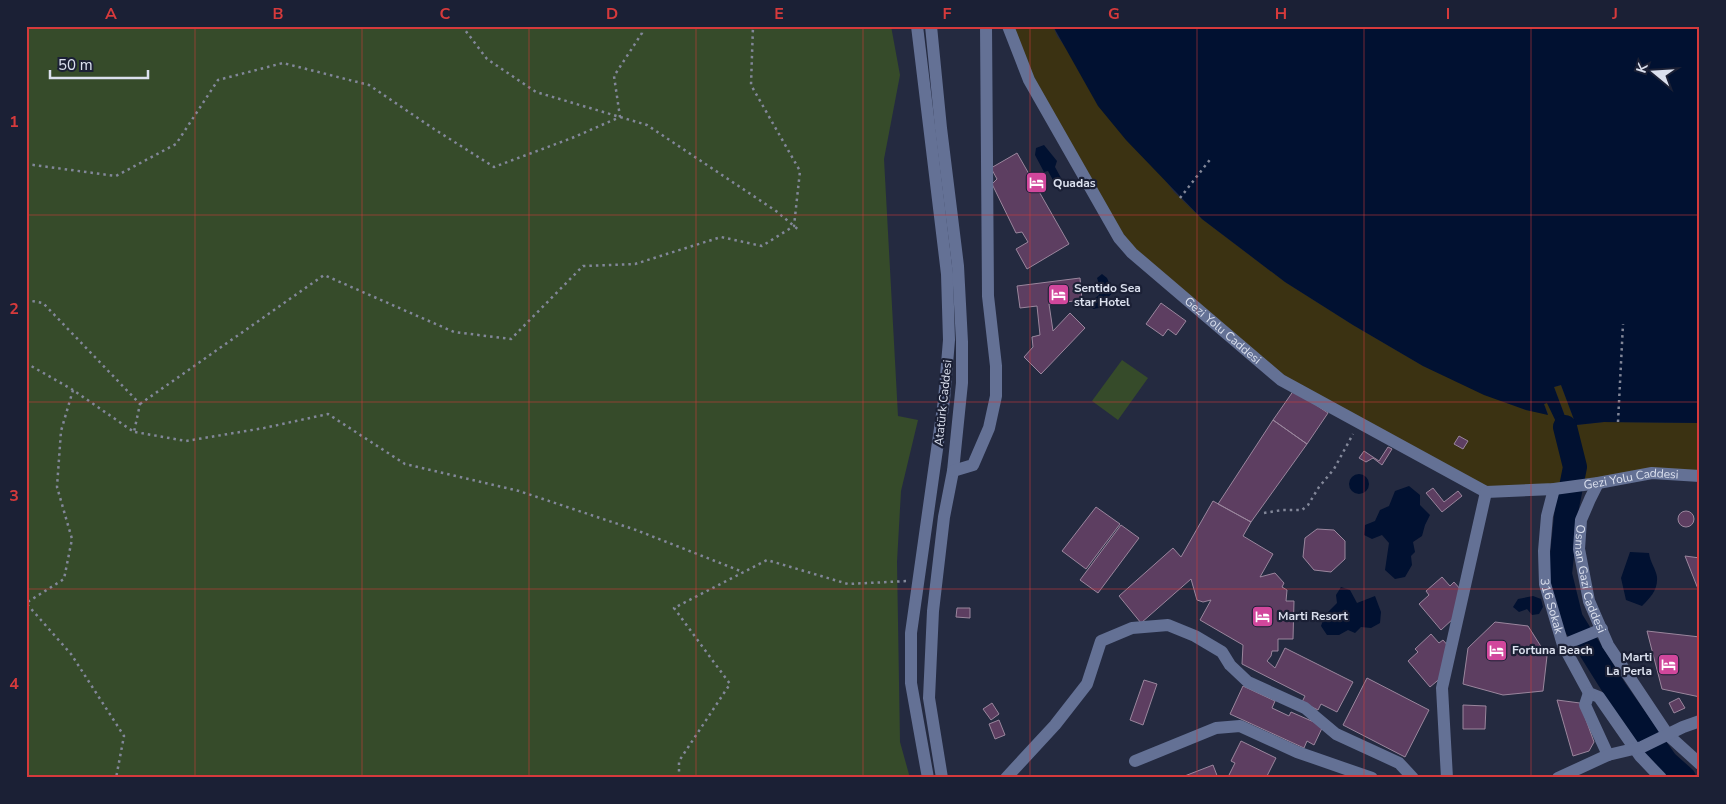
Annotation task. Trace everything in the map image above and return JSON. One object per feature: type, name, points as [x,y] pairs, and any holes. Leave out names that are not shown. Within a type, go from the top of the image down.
[{"type":"street","name":"Atatürk Caddesi","points":[[917,26],[947,274],[949,340],[944,400],[911,633],[911,683],[928,778]]},
{"type":"street","name":"Atatürk Caddesi","points":[[931,26],[958,266],[962,342],[962,383],[954,471],[944,517],[933,611],[930,698],[942,778]]},
{"type":"street","points":[[954,471],[973,465],[989,428],[996,396],[996,366],[988,296],[986,26]]},
{"type":"street","name":"Gezi Yolu Caddesi","points":[[1008,26],[1030,80],[1119,238],[1132,253],[1281,380],[1486,492],[1558,488],[1652,473],[1700,476]]},
{"type":"street","name":"Osman Gazi Caddesi","points":[[1592,484],[1590,499],[1581,520],[1579,548],[1596,631],[1608,645],[1664,737],[1700,764]]},
{"type":"street","name":"316 Sokak","points":[[1558,488],[1547,516],[1544,550],[1546,584],[1567,643],[1589,693],[1599,697],[1661,778]]},
{"type":"street","points":[[1446,778],[1442,688],[1486,492]]},
{"type":"street","points":[[1006,778],[1055,724],[1087,684],[1101,642],[1132,628],[1168,625],[1195,636],[1222,652],[1230,665],[1248,682],[1305,708],[1336,734],[1399,762],[1413,778]]},
{"type":"street","points":[[1567,643],[1596,631]]},
{"type":"street","points":[[1589,693],[1585,705],[1608,755]]},
{"type":"street","points":[[1562,777],[1608,755],[1639,748],[1700,721]]},
{"type":"street","points":[[1135,761],[1216,728],[1240,726],[1296,752],[1372,778]]},
{"type":"path","points":[[462,26],[488,59],[536,92],[647,125],[776,211],[800,231]]},
{"type":"path","points":[[620,117],[614,76],[642,33],[642,26]]},
{"type":"path","points":[[753,26],[751,84],[800,171],[794,226]]},
{"type":"path","points":[[26,164],[116,176],[176,144],[218,80],[283,63],[369,85],[494,167],[572,138],[620,117]]},
{"type":"path","points":[[1180,198],[1212,157]]},
{"type":"path","points":[[134,432],[140,404],[324,275],[454,332],[511,339],[583,266],[635,264],[721,237],[762,246],[794,226]]},
{"type":"path","points":[[26,300],[43,302],[140,404]]},
{"type":"path","points":[[1618,422],[1623,324]]},
{"type":"path","points":[[26,363],[73,390],[134,432],[186,441],[264,428],[328,414],[404,464],[519,491],[636,530],[743,572]]},
{"type":"path","points":[[73,390],[61,431],[57,487],[72,539],[64,579],[26,603],[71,654],[124,736],[116,778]]},
{"type":"path","points":[[1264,512],[1302,510],[1308,505],[1319,487],[1334,469],[1359,423]]},
{"type":"path","points":[[679,778],[679,760],[730,684],[674,608],[767,560],[848,584],[919,580]]},
{"type":"green space","points":[[26,26],[891,26],[900,75],[884,159],[898,416],[918,420],[901,491],[897,562],[900,742],[910,778],[26,778]]},
{"type":"green space","points":[[1122,360],[1148,378],[1118,420],[1092,401]]},
{"type":"sand","points":[[1008,26],[1053,26],[1057,36],[1174,192],[1202,219],[1285,282],[1423,366],[1484,394],[1526,410],[1548,414],[1544,404],[1547,402],[1559,428],[1569,427],[1554,387],[1561,385],[1576,425],[1604,422],[1700,423],[1700,476],[1486,492],[1281,380],[1132,253],[1029,80]]},
{"type":"water","points":[[1053,26],[1700,26],[1700,423],[1604,422],[1576,425],[1561,385],[1554,387],[1569,427],[1559,428],[1547,403],[1544,404],[1548,415],[1526,410],[1484,395],[1423,366],[1353,325],[1285,282],[1202,219],[1126,140],[1098,106]]},
{"type":"water","points":[[1044,145],[1057,161],[1055,167],[1066,187],[1059,191],[1048,171],[1044,172],[1035,155],[1036,148]]},
{"type":"water","points":[[1102,274],[1107,278],[1113,292],[1099,308],[1093,309],[1090,302],[1099,295],[1100,287],[1097,278]]},
{"type":"water","points":[[1359,474],[1366,477],[1369,484],[1366,491],[1359,494],[1352,491],[1349,484],[1352,477]]},
{"type":"water","points":[[1409,486],[1420,495],[1420,505],[1430,515],[1422,536],[1413,542],[1415,552],[1411,556],[1412,565],[1405,577],[1395,579],[1385,570],[1389,543],[1382,535],[1372,539],[1364,535],[1365,525],[1375,521],[1380,510],[1389,506],[1395,491]]},
{"type":"water","points":[[1630,552],[1649,553],[1656,574],[1655,590],[1642,606],[1626,600],[1621,578]]},
{"type":"water","points":[[1341,587],[1350,590],[1357,603],[1375,596],[1381,612],[1380,623],[1371,628],[1361,627],[1355,633],[1348,630],[1339,635],[1327,635],[1321,626],[1325,615],[1337,603],[1336,595]]},
{"type":"water","points":[[1533,596],[1541,599],[1543,607],[1539,614],[1532,615],[1527,609],[1519,612],[1513,607],[1518,599]]},
{"type":"building","points":[[1017,153],[1069,244],[1027,269],[1016,249],[1028,242],[1022,232],[1016,233],[992,184],[997,179],[991,168]]},
{"type":"building","points":[[1080,278],[1082,300],[1049,304],[1053,331],[1070,313],[1085,328],[1041,374],[1024,357],[1033,347],[1032,337],[1040,335],[1037,306],[1020,308],[1017,286]]},
{"type":"building","points":[[1161,303],[1186,321],[1176,335],[1168,329],[1163,336],[1146,324]]},
{"type":"building","points":[[1294,390],[1328,413],[1307,444],[1273,420]]},
{"type":"building","points":[[1273,420],[1307,444],[1251,522],[1218,504]]},
{"type":"building","points":[[1459,436],[1468,441],[1463,449],[1454,444]]},
{"type":"building","points":[[1388,447],[1392,449],[1382,465],[1373,458],[1366,462],[1359,458],[1364,451],[1379,461]]},
{"type":"building","points":[[1433,488],[1444,502],[1458,491],[1462,496],[1442,512],[1426,493]]},
{"type":"building","points":[[1213,501],[1251,522],[1243,536],[1273,554],[1260,577],[1275,573],[1284,583],[1282,587],[1287,590],[1286,601],[1294,601],[1293,639],[1278,639],[1278,651],[1272,651],[1267,661],[1275,668],[1285,648],[1353,682],[1337,712],[1321,704],[1318,710],[1302,702],[1305,696],[1242,664],[1243,645],[1200,620],[1211,600],[1203,602],[1197,600],[1191,579],[1141,623],[1119,596],[1173,548],[1181,557]]},
{"type":"building","points":[[1096,507],[1120,524],[1086,569],[1062,551]]},
{"type":"building","points":[[1686,511],[1692,513],[1694,519],[1692,525],[1686,527],[1680,525],[1678,519],[1680,513]]},
{"type":"building","points":[[1121,525],[1139,538],[1098,593],[1080,580]]},
{"type":"building","points":[[1317,529],[1334,530],[1345,541],[1345,559],[1331,572],[1314,570],[1303,557],[1305,538]]},
{"type":"building","points":[[1685,556],[1700,558],[1700,594]]},
{"type":"building","points":[[1442,577],[1450,586],[1454,582],[1461,590],[1454,618],[1441,630],[1419,604],[1429,595],[1426,591]]},
{"type":"building","points":[[957,608],[970,608],[970,618],[956,617]]},
{"type":"building","points":[[1495,622],[1528,626],[1547,656],[1543,691],[1503,695],[1463,684],[1468,648]]},
{"type":"building","points":[[1647,631],[1700,637],[1700,697],[1662,689]]},
{"type":"building","points":[[1431,634],[1439,643],[1443,640],[1450,648],[1443,676],[1430,687],[1408,661],[1418,652],[1415,649]]},
{"type":"building","points":[[1367,678],[1429,710],[1405,757],[1343,725]]},
{"type":"building","points":[[1144,680],[1157,684],[1143,725],[1130,720]]},
{"type":"building","points":[[1243,686],[1275,701],[1272,708],[1289,716],[1291,712],[1323,726],[1314,745],[1307,741],[1304,748],[1230,714]]},
{"type":"building","points":[[1679,698],[1685,708],[1674,713],[1669,703]]},
{"type":"building","points":[[1557,700],[1580,703],[1594,742],[1589,751],[1573,756]]},
{"type":"building","points":[[992,703],[999,714],[991,720],[983,709]]},
{"type":"building","points":[[1463,705],[1486,706],[1485,729],[1463,729]]},
{"type":"building","points":[[999,720],[1005,735],[995,739],[989,724]]},
{"type":"building","points":[[1241,741],[1276,758],[1266,778],[1234,778],[1229,775],[1235,763],[1231,761]]},
{"type":"building","points":[[1213,765],[1218,778],[1182,778],[1182,777]]},
{"type":"waterway","points":[[1565,427],[1575,467],[1567,507],[1560,574],[1571,619],[1616,691],[1666,762],[1684,778]]},
{"type":"place","name":"Quadas","points":[[1037,183]]},
{"type":"place","name":"Sentido Sea star Hotel","points":[[1058,295]]},
{"type":"place","name":"Marti Resort","points":[[1262,616]]},
{"type":"place","name":"Fortuna Beach","points":[[1496,650]]},
{"type":"place","name":"Marti La Perla","points":[[1668,664]]}]
